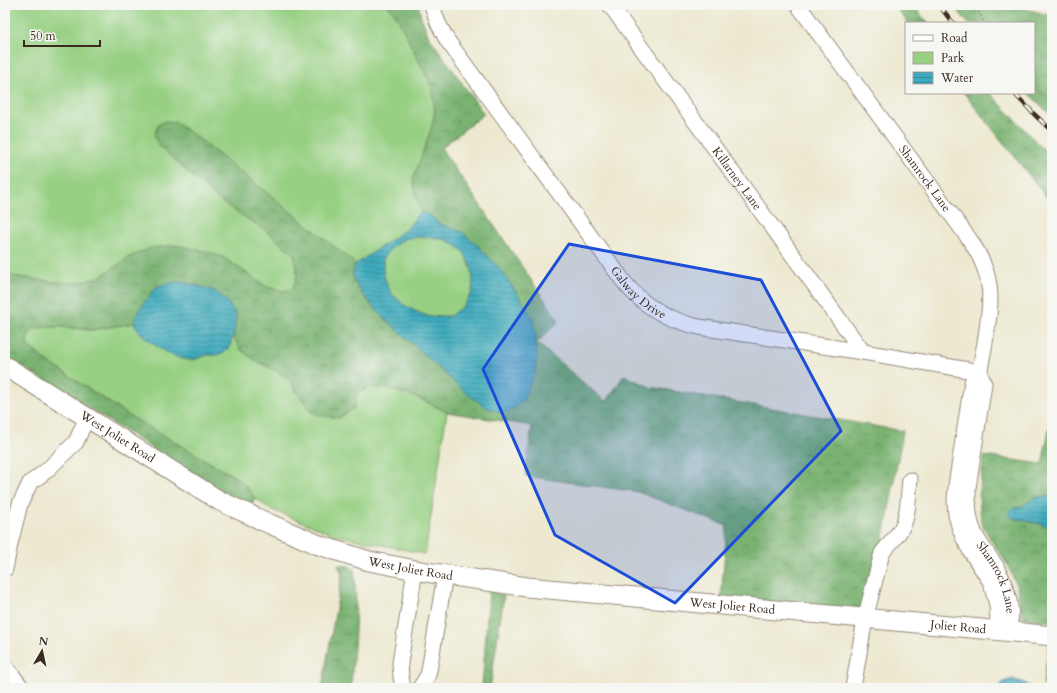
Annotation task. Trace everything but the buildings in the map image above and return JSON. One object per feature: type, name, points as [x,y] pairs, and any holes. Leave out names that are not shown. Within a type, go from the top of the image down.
[{"type":"main road","name":"West Joliet Road","points":[[5,366],[220,500],[319,545],[369,561],[444,575],[527,587],[864,619]]},
{"type":"main road","name":"Joliet Road","points":[[864,619],[1052,636]]},
{"type":"street","name":"Galway Drive","points":[[432,5],[438,23],[447,40],[624,282],[644,303],[669,318],[689,325],[980,372]]},
{"type":"street","name":"Killarney Lane","points":[[610,5],[863,352]]},
{"type":"street","name":"Shamrock Lane","points":[[798,5],[970,240],[982,259],[989,279],[989,321],[980,372],[972,382],[971,430],[956,486],[955,500],[956,515],[960,529],[970,538],[990,581],[997,604],[998,622],[1003,631]]},
{"type":"street","points":[[5,569],[20,504],[30,483],[46,471],[76,442],[87,417]]},
{"type":"street","points":[[854,688],[864,619],[882,554],[905,522],[910,480]]},
{"type":"street","points":[[403,688],[400,677],[400,662],[415,570]]},
{"type":"street","points":[[420,688],[428,675],[444,575]]},
{"type":"street","points":[[5,666],[22,688]]},
{"type":"path","points":[[976,5],[984,22]]},
{"type":"path","points":[[1035,88],[1052,105]]},
{"type":"highlighted area","points":[[569,244],[761,280],[841,431],[675,603],[555,535],[483,369]]},
{"type":"green space","points":[[5,5],[387,5],[396,15],[432,87],[435,111],[431,130],[422,154],[417,200],[422,213],[417,215],[408,228],[356,264],[198,138],[265,230],[294,254],[297,276],[293,288],[285,291],[267,287],[98,278],[77,283],[54,282],[5,275]]},
{"type":"green space","points":[[387,5],[419,5],[420,14],[428,35],[484,114],[441,148],[559,321],[537,343],[606,402],[624,375],[650,387],[903,431],[871,611],[721,599],[727,526],[638,492],[525,476],[532,426],[447,412],[418,398],[385,388],[368,387],[357,395],[354,408],[339,418],[322,416],[311,412],[286,376],[256,361],[241,350],[233,336],[236,314],[223,297],[212,290],[196,285],[179,282],[156,287],[139,310],[134,323],[91,330],[64,327],[33,329],[28,336],[27,345],[45,360],[128,415],[235,477],[248,488],[255,498],[252,504],[247,505],[221,491],[5,356],[5,275],[54,282],[77,283],[98,278],[129,257],[151,248],[176,245],[201,250],[223,257],[267,287],[284,291],[293,288],[297,276],[294,254],[265,230],[221,202],[159,146],[154,136],[158,125],[165,121],[175,122],[198,138],[356,264],[353,271],[353,276],[355,284],[361,293],[380,313],[417,347],[532,318],[501,270],[452,228],[439,224],[429,215],[422,213],[417,200],[413,179],[431,130],[435,111],[432,87],[396,15]]},
{"type":"green space","points":[[894,5],[913,5],[927,22],[907,22]]},
{"type":"green space","points":[[953,5],[1019,5],[1023,8],[1052,16],[1052,116],[1029,94],[1035,94],[1035,22],[967,22]]},
{"type":"green space","points":[[965,94],[991,94],[1052,157],[1052,204]]},
{"type":"green space","points":[[416,237],[444,239],[454,244],[464,252],[471,267],[473,278],[472,293],[463,306],[450,316],[430,317],[415,311],[404,305],[393,295],[387,285],[383,272],[383,259],[390,249],[399,242],[407,238]]},
{"type":"green space","points":[[134,323],[135,326],[155,345],[167,353],[183,359],[193,360],[208,355],[215,355],[229,349],[233,336],[241,350],[286,376],[297,392],[354,408],[357,395],[368,387],[379,387],[399,391],[447,412],[425,554],[335,535],[270,509],[255,498],[248,488],[235,477],[128,415],[45,360],[27,345],[28,336],[33,329],[64,327],[91,330]]},
{"type":"green space","points":[[1052,414],[1052,622],[1028,619],[1022,615],[1017,586],[1007,564],[981,523],[979,496],[984,456],[1042,464]]},
{"type":"green space","points":[[338,565],[349,566],[354,569],[356,613],[351,688],[322,688],[342,574]]},
{"type":"green space","points":[[489,591],[504,595],[490,688],[482,688]]},
{"type":"green space","points":[[1049,643],[1052,644],[1052,687],[1043,685]]},
{"type":"water","points":[[422,213],[429,215],[439,224],[462,232],[476,244],[501,270],[532,318],[537,357],[534,375],[523,400],[510,411],[501,413],[489,409],[467,394],[378,312],[357,287],[353,277],[353,270],[356,264],[408,228],[417,215]],"holes":[[[430,237],[444,239],[454,244],[464,252],[471,267],[473,278],[472,293],[463,306],[450,316],[430,317],[404,305],[393,295],[387,285],[383,272],[383,259],[390,249],[399,242],[407,238]]]},
{"type":"water","points":[[179,282],[214,291],[224,298],[236,314],[232,341],[230,346],[223,354],[207,355],[192,360],[177,357],[159,348],[143,336],[134,323],[139,310],[156,287],[164,284]]},
{"type":"water","points":[[1035,497],[1052,497],[1052,528],[1041,524],[1015,519],[1008,514],[1011,509],[1023,506]]},
{"type":"water","points":[[1012,679],[1025,683],[1031,688],[999,688],[1003,682]]},
{"type":"railway","points":[[939,5],[952,22]]},
{"type":"railway","points":[[1015,94],[1052,131]]}]
